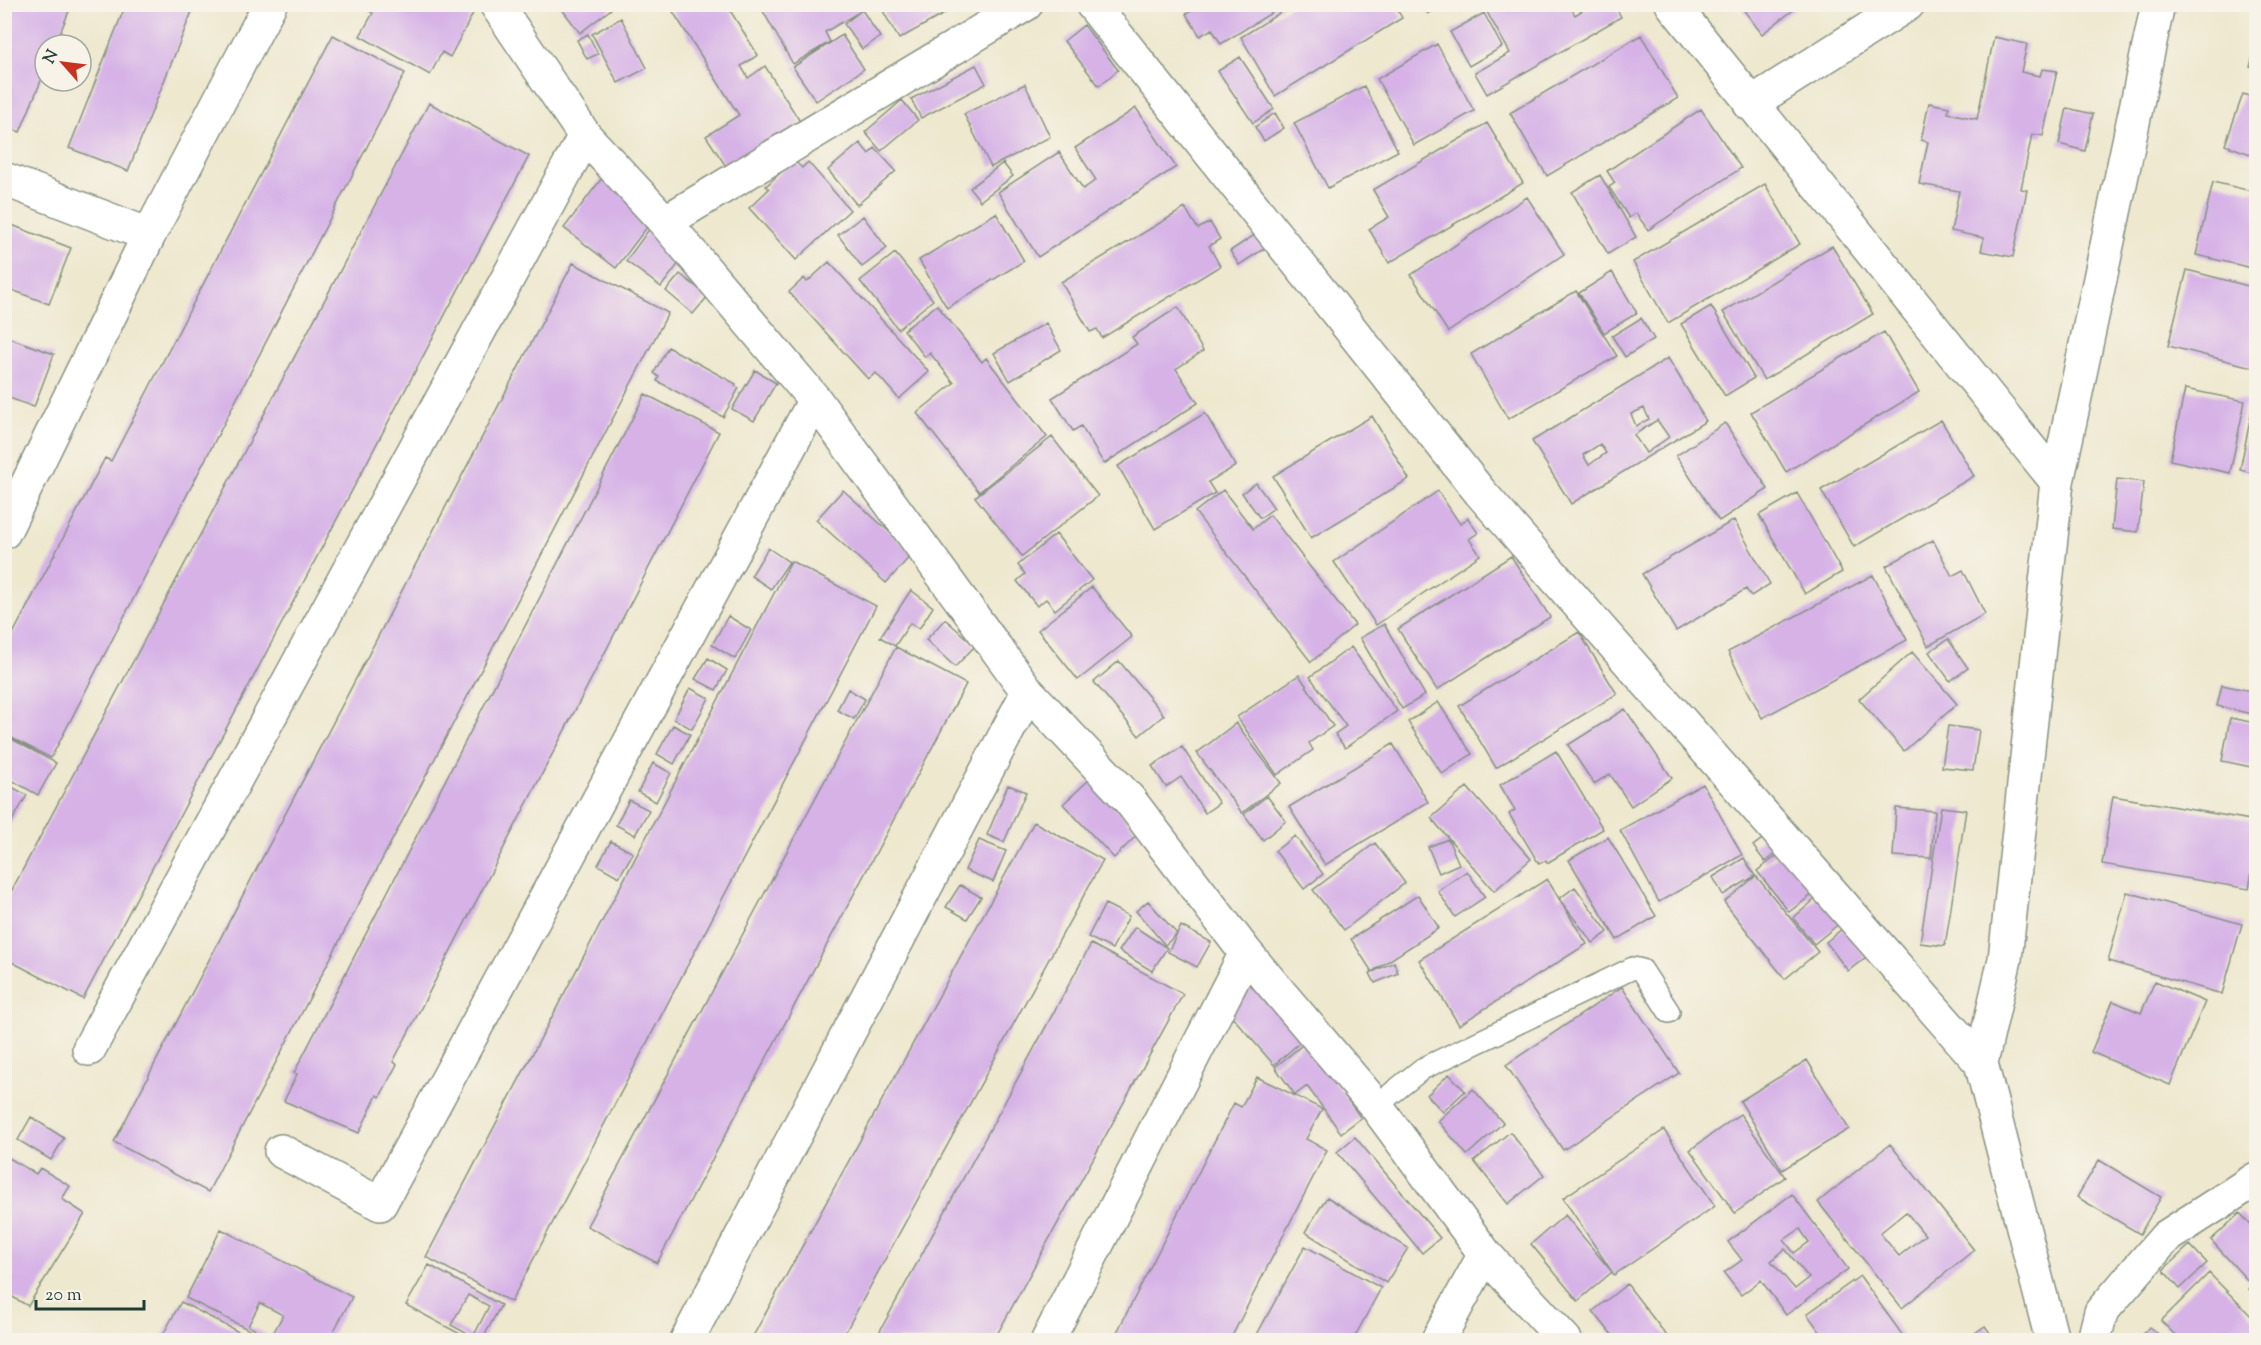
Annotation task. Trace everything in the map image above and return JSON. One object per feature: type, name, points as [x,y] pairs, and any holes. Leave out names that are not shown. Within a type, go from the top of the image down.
[{"type":"street","points":[[4,532],[12,499],[270,4]]},
{"type":"street","points":[[496,4],[585,136],[665,222],[815,400],[1028,692],[1128,798],[1246,953],[1376,1106],[1485,1254],[1565,1341]]},
{"type":"street","points":[[665,222],[1026,4]]},
{"type":"street","points":[[1092,4],[1480,492],[1981,1063],[2052,1341]]},
{"type":"street","points":[[1672,4],[1750,104],[2057,482]]},
{"type":"street","points":[[1750,104],[1908,4]]},
{"type":"street","points":[[1981,1063],[2005,959],[2057,482],[2158,4]]},
{"type":"street","points":[[89,1049],[585,136]]},
{"type":"street","points":[[4,178],[149,235]]},
{"type":"street","points":[[281,1151],[380,1204],[815,400]]},
{"type":"street","points":[[687,1341],[1028,692]]},
{"type":"street","points":[[1048,1341],[1246,953]]},
{"type":"street","points":[[2094,1341],[2100,1312],[2166,1238],[2256,1179]]},
{"type":"street","points":[[1438,1341],[1485,1254]]},
{"type":"lane","points":[[1376,1106],[1422,1069],[1634,968],[1642,970],[1669,1012]]},
{"type":"building","points":[[9,4],[72,4],[60,33],[33,33],[33,93],[36,93],[20,132],[4,126],[4,15]]},
{"type":"building","points":[[126,4],[195,4],[128,171],[69,148],[91,93],[93,93],[93,87]]},
{"type":"building","points":[[359,4],[478,4],[450,57],[442,52],[430,75],[360,36],[373,13]]},
{"type":"building","points":[[558,4],[608,4],[611,9],[580,33]]},
{"type":"building","points":[[668,4],[726,4],[758,55],[741,66],[748,78],[765,66],[801,123],[729,171],[706,136],[739,115]]},
{"type":"building","points":[[759,4],[857,4],[861,11],[825,32],[830,42],[793,64]]},
{"type":"building","points":[[879,4],[962,4],[899,39]]},
{"type":"building","points":[[1294,4],[1394,4],[1402,18],[1275,96],[1241,37]]},
{"type":"building","points":[[1422,4],[1453,4],[1442,11],[1439,7],[1428,14]]},
{"type":"building","points":[[1501,4],[1569,4],[1575,15],[1593,4],[1614,4],[1621,17],[1487,94],[1475,73],[1510,53],[1487,12]]},
{"type":"building","points":[[1739,4],[1801,4],[1762,34]]},
{"type":"building","points":[[1196,5],[1284,5],[1221,44],[1212,29],[1200,36],[1186,14],[1198,7]]},
{"type":"building","points":[[862,10],[880,37],[862,49],[844,24]]},
{"type":"building","points":[[1484,13],[1502,47],[1469,66],[1450,32]]},
{"type":"building","points":[[621,18],[647,68],[618,83],[592,34]]},
{"type":"building","points":[[1084,25],[1118,70],[1099,86],[1064,41]]},
{"type":"building","points":[[588,34],[598,54],[587,59],[577,40]]},
{"type":"building","points":[[333,35],[405,73],[51,758],[4,734],[4,651],[105,458],[111,461]]},
{"type":"building","points":[[842,35],[864,69],[816,101],[793,67]]},
{"type":"building","points":[[1641,35],[1678,98],[1547,176],[1510,113]]},
{"type":"building","points":[[1994,37],[2027,44],[2021,72],[2040,76],[2042,69],[2057,71],[2043,136],[2032,134],[2021,189],[2027,190],[2013,257],[1981,251],[1984,238],[1951,231],[1959,191],[1919,184],[1928,142],[1921,140],[1929,103],[1949,107],[1948,113],[1977,119]]},
{"type":"building","points":[[1437,44],[1474,111],[1414,145],[1377,79]]},
{"type":"building","points":[[2256,45],[2256,69],[2250,67]]},
{"type":"building","points":[[1240,57],[1274,109],[1253,123],[1218,71]]},
{"type":"building","points":[[976,65],[986,84],[921,118],[911,99]]},
{"type":"building","points":[[1025,84],[1050,137],[991,167],[964,114]]},
{"type":"building","points":[[1364,86],[1398,151],[1328,188],[1294,123]]},
{"type":"building","points":[[2243,94],[2256,98],[2256,156],[2225,145]]},
{"type":"building","points":[[902,100],[918,120],[881,151],[865,132]]},
{"type":"building","points":[[429,103],[529,156],[83,999],[4,958],[4,905]]},
{"type":"building","points":[[1136,108],[1176,167],[1038,257],[998,192],[1059,152],[1083,189],[1096,180],[1075,148]]},
{"type":"building","points":[[2067,108],[2093,114],[2085,151],[2059,144]]},
{"type":"building","points":[[1701,109],[1741,168],[1648,230],[1636,213],[1629,218],[1609,187],[1615,183],[1607,171]]},
{"type":"building","points":[[1275,113],[1284,128],[1264,141],[1255,127]]},
{"type":"building","points":[[1487,123],[1523,183],[1389,263],[1369,229],[1389,217],[1373,190]]},
{"type":"building","points":[[860,143],[869,154],[875,148],[896,171],[857,205],[828,170]]},
{"type":"building","points":[[794,160],[802,168],[808,162],[850,210],[796,260],[749,208],[769,189],[766,186]]},
{"type":"building","points":[[1003,163],[1013,176],[980,201],[970,188]]},
{"type":"building","points":[[1600,175],[1636,237],[1608,254],[1572,192]]},
{"type":"building","points":[[602,178],[654,218],[616,268],[564,228]]},
{"type":"building","points":[[2213,182],[2256,192],[2256,269],[2196,255]]},
{"type":"building","points":[[1765,184],[1800,244],[1668,323],[1633,262]]},
{"type":"building","points":[[1527,197],[1564,254],[1448,332],[1411,275]]},
{"type":"building","points":[[1185,208],[1198,229],[1210,222],[1220,239],[1209,246],[1220,266],[1102,338],[1097,329],[1090,332],[1061,282]]},
{"type":"building","points":[[996,213],[1024,261],[947,308],[919,260]]},
{"type":"building","points":[[863,216],[887,248],[862,267],[838,235]]},
{"type":"building","points":[[4,222],[71,248],[49,304],[4,287]]},
{"type":"building","points":[[653,224],[689,250],[661,287],[626,261]]},
{"type":"building","points":[[1256,234],[1265,248],[1239,265],[1230,251]]},
{"type":"building","points":[[1832,246],[1873,314],[1764,380],[1723,312]]},
{"type":"building","points":[[895,253],[933,300],[898,329],[860,281]]},
{"type":"building","points":[[829,262],[929,372],[899,399],[876,373],[868,379],[789,292],[804,278],[807,282]]},
{"type":"building","points":[[573,263],[668,313],[208,1192],[114,1142]]},
{"type":"building","points":[[2187,270],[2256,288],[2256,368],[2168,346]]},
{"type":"building","points":[[1612,272],[1637,313],[1604,333],[1579,293]]},
{"type":"building","points":[[680,274],[708,296],[693,314],[666,291]]},
{"type":"building","points":[[1576,291],[1617,356],[1508,419],[1471,354]]},
{"type":"building","points":[[937,305],[982,362],[986,358],[1047,437],[979,492],[917,413],[954,383],[930,353],[925,357],[904,330]]},
{"type":"building","points":[[1711,306],[1754,378],[1725,396],[1681,324]]},
{"type":"building","points":[[1178,307],[1203,351],[1176,369],[1198,403],[1104,464],[1081,426],[1073,431],[1052,398],[1137,344],[1132,337]]},
{"type":"building","points":[[1641,318],[1654,339],[1625,357],[1612,336]]},
{"type":"building","points":[[1046,323],[1061,350],[1010,381],[994,353]]},
{"type":"building","points":[[1884,332],[1919,392],[1786,472],[1751,412]]},
{"type":"building","points":[[4,336],[54,354],[34,407],[4,396]]},
{"type":"building","points":[[668,347],[736,384],[735,386],[739,388],[723,417],[657,381],[659,377],[654,373]]},
{"type":"building","points":[[1668,358],[1706,421],[1571,504],[1532,441]],"holes":[[[1644,408],[1649,419],[1636,426],[1631,414]],[[1657,420],[1669,437],[1646,453],[1634,435]],[[1600,444],[1606,453],[1589,465],[1583,455]]]},
{"type":"building","points":[[755,370],[776,383],[754,421],[732,409]]},
{"type":"building","points":[[2185,389],[2245,401],[2230,473],[2170,460]]},
{"type":"building","points":[[645,394],[719,432],[393,1062],[397,1064],[380,1097],[377,1095],[359,1133],[284,1101],[297,1074],[294,1073]]},
{"type":"building","points":[[2253,405],[2256,406],[2256,474],[2240,470]]},
{"type":"building","points":[[1205,413],[1236,466],[1208,482],[1215,493],[1155,529],[1118,466]]},
{"type":"building","points":[[1372,416],[1409,479],[1311,538],[1273,476]]},
{"type":"building","points":[[1941,420],[1974,476],[1854,547],[1821,490]]},
{"type":"building","points":[[1725,423],[1768,489],[1719,521],[1676,456]]},
{"type":"building","points":[[1052,437],[1098,496],[1022,556],[975,497]]},
{"type":"building","points":[[2117,479],[2144,482],[2138,532],[2112,529]]},
{"type":"building","points":[[1256,483],[1274,508],[1260,518],[1242,493]]},
{"type":"building","points":[[843,490],[913,553],[886,583],[816,520]]},
{"type":"building","points":[[1223,490],[1253,529],[1270,515],[1355,625],[1311,662],[1195,512]]},
{"type":"building","points":[[1438,491],[1460,524],[1468,518],[1478,533],[1469,539],[1480,555],[1376,625],[1334,562]]},
{"type":"building","points":[[1797,493],[1842,572],[1805,594],[1759,515]]},
{"type":"building","points":[[1734,520],[1770,584],[1751,596],[1746,589],[1676,631],[1642,574]]},
{"type":"building","points":[[1056,534],[1092,580],[1055,610],[1046,599],[1037,606],[1017,581],[1025,574],[1018,565]]},
{"type":"building","points":[[1933,540],[1952,576],[1963,570],[1985,614],[1928,646],[1886,566]]},
{"type":"building","points":[[768,548],[789,562],[771,589],[751,576]]},
{"type":"building","points":[[1511,556],[1550,617],[1437,690],[1398,629]]},
{"type":"building","points":[[791,561],[876,606],[511,1302],[426,1257]]},
{"type":"building","points":[[1873,575],[1907,640],[1762,718],[1728,652]]},
{"type":"building","points":[[1092,587],[1132,637],[1078,680],[1038,630]]},
{"type":"building","points":[[911,590],[933,607],[919,629],[910,623],[895,646],[880,637]]},
{"type":"building","points":[[728,616],[751,630],[735,659],[712,645]]},
{"type":"building","points":[[945,619],[975,646],[955,667],[926,640]]},
{"type":"building","points":[[1384,624],[1425,695],[1402,709],[1360,638]]},
{"type":"building","points":[[1579,632],[1617,694],[1496,768],[1459,706]]},
{"type":"building","points":[[1948,639],[1968,668],[1950,681],[1929,652]]},
{"type":"building","points":[[896,647],[966,684],[657,1263],[587,1226]]},
{"type":"building","points":[[1351,647],[1397,711],[1345,748],[1335,734],[1346,726],[1310,677]]},
{"type":"building","points":[[1912,652],[1957,704],[1904,751],[1859,699]]},
{"type":"building","points":[[708,658],[727,670],[716,690],[695,679]]},
{"type":"building","points":[[1119,661],[1164,715],[1139,736],[1094,682]]},
{"type":"building","points":[[1299,675],[1333,726],[1309,743],[1313,750],[1277,775],[1237,717]]},
{"type":"building","points":[[2222,685],[2256,692],[2256,715],[2217,706]]},
{"type":"building","points":[[690,688],[709,698],[692,729],[674,719]]},
{"type":"building","points":[[848,689],[865,699],[854,719],[837,710]]},
{"type":"building","points":[[1438,702],[1472,754],[1442,774],[1408,722]]},
{"type":"building","points":[[1625,709],[1672,778],[1631,806],[1610,774],[1594,784],[1568,745]]},
{"type":"building","points":[[2230,718],[2256,723],[2256,768],[2222,761]]},
{"type":"building","points":[[1236,723],[1281,783],[1242,813],[1197,753]]},
{"type":"building","points":[[673,725],[690,734],[674,764],[657,754]]},
{"type":"building","points":[[1948,726],[1979,730],[1973,770],[1942,767]]},
{"type":"building","points":[[4,735],[56,763],[38,795],[4,776]]},
{"type":"building","points":[[1393,744],[1428,802],[1325,865],[1289,807]]},
{"type":"building","points":[[1182,747],[1219,803],[1205,813],[1181,777],[1166,787],[1152,766]]},
{"type":"building","points":[[1556,751],[1603,829],[1547,863],[1546,860],[1539,864],[1509,814],[1515,810],[1500,785]]},
{"type":"building","points":[[653,763],[671,773],[656,802],[638,792]]},
{"type":"building","points":[[1089,780],[1139,833],[1114,858],[1063,804]]},
{"type":"building","points":[[4,783],[27,795],[4,835]]},
{"type":"building","points":[[1703,784],[1742,855],[1659,902],[1620,830]]},
{"type":"building","points":[[1008,785],[1026,792],[1004,842],[987,835]]},
{"type":"building","points":[[1467,787],[1531,859],[1494,891],[1431,818]]},
{"type":"building","points":[[1267,796],[1286,821],[1263,840],[1244,814]]},
{"type":"building","points":[[2113,796],[2256,821],[2256,849],[2249,889],[2102,864]]},
{"type":"building","points":[[629,800],[649,810],[635,835],[616,825]]},
{"type":"building","points":[[1941,807],[1966,810],[1945,946],[1920,943]]},
{"type":"building","points":[[1896,808],[1935,811],[1931,858],[1893,856]]},
{"type":"building","points":[[1034,822],[1103,860],[841,1340],[751,1340]]},
{"type":"building","points":[[1295,836],[1323,874],[1304,889],[1275,851]]},
{"type":"building","points":[[1766,836],[1778,851],[1765,862],[1753,846]]},
{"type":"building","points":[[1608,837],[1656,916],[1617,940],[1569,860]]},
{"type":"building","points":[[1448,839],[1459,864],[1439,873],[1428,847]]},
{"type":"building","points":[[979,840],[1006,851],[993,882],[965,870]]},
{"type":"building","points":[[611,841],[633,853],[619,877],[598,865]]},
{"type":"building","points":[[1375,843],[1405,883],[1344,930],[1313,890]]},
{"type":"building","points":[[1782,852],[1813,894],[1789,912],[1757,871]]},
{"type":"building","points":[[1744,858],[1755,876],[1723,895],[1713,877]]},
{"type":"building","points":[[1467,871],[1485,897],[1455,917],[1438,891]]},
{"type":"building","points":[[1756,876],[1818,952],[1785,979],[1724,902]]},
{"type":"building","points":[[1547,879],[1587,944],[1459,1025],[1419,960]]},
{"type":"building","points":[[960,885],[981,897],[967,919],[946,907]]},
{"type":"building","points":[[1575,887],[1608,932],[1593,943],[1559,899]]},
{"type":"building","points":[[2127,892],[2242,924],[2222,994],[2108,961]]},
{"type":"building","points":[[1418,895],[1439,928],[1372,972],[1351,939]]},
{"type":"building","points":[[1819,896],[1840,923],[1814,944],[1793,918]]},
{"type":"building","points":[[1148,901],[1177,934],[1165,945],[1136,911]]},
{"type":"building","points":[[1105,904],[1129,916],[1112,949],[1088,937]]},
{"type":"building","points":[[1181,926],[1211,942],[1197,967],[1168,952]]},
{"type":"building","points":[[1135,927],[1167,948],[1152,971],[1119,951]]},
{"type":"building","points":[[1843,928],[1866,957],[1848,971],[1826,942]]},
{"type":"building","points":[[1091,944],[1183,994],[994,1340],[875,1340]]},
{"type":"building","points":[[1394,962],[1398,973],[1375,983],[1370,973]]},
{"type":"building","points":[[1255,980],[1305,1038],[1274,1065],[1223,1006]]},
{"type":"building","points":[[2155,981],[2205,1002],[2170,1085],[2091,1052],[2113,1001],[2141,1013]]},
{"type":"building","points":[[1622,987],[1679,1073],[1563,1150],[1506,1065]]},
{"type":"building","points":[[1306,1042],[1361,1118],[1341,1133],[1307,1086],[1295,1095],[1275,1067]]},
{"type":"building","points":[[1807,1060],[1849,1129],[1782,1170],[1740,1101]]},
{"type":"building","points":[[1449,1074],[1465,1091],[1443,1112],[1427,1095]]},
{"type":"building","points":[[1257,1077],[1322,1109],[1306,1139],[1327,1150],[1230,1340],[1113,1340],[1234,1103],[1241,1107]]},
{"type":"building","points":[[1473,1089],[1503,1123],[1467,1155],[1438,1121]]},
{"type":"building","points":[[1740,1114],[1785,1177],[1735,1213],[1690,1150]]},
{"type":"building","points":[[31,1117],[64,1138],[51,1160],[18,1140]]},
{"type":"building","points":[[1664,1130],[1715,1206],[1614,1275],[1563,1198]]},
{"type":"building","points":[[1510,1132],[1544,1175],[1508,1204],[1474,1161]]},
{"type":"building","points":[[1355,1137],[1440,1238],[1422,1253],[1337,1152]]},
{"type":"building","points":[[1890,1144],[1974,1250],[1902,1308],[1818,1202]],"holes":[[[1906,1212],[1925,1235],[1899,1256],[1880,1233]]]},
{"type":"building","points":[[4,1155],[36,1174],[40,1168],[70,1186],[62,1199],[85,1214],[28,1306],[4,1292]]},
{"type":"building","points":[[2099,1160],[2161,1197],[2140,1234],[2077,1197]]},
{"type":"building","points":[[1792,1194],[1848,1269],[1786,1315],[1761,1280],[1741,1295],[1724,1273],[1742,1260],[1728,1242]],"holes":[[[1800,1229],[1809,1242],[1794,1253],[1784,1240]],[[1785,1249],[1809,1278],[1795,1289],[1771,1261]]]},
{"type":"building","points":[[1327,1197],[1408,1248],[1386,1283],[1305,1232]]},
{"type":"building","points":[[2240,1213],[2256,1231],[2256,1273],[2248,1281],[2211,1240]]},
{"type":"building","points":[[1565,1215],[1612,1272],[1578,1301],[1531,1244]]},
{"type":"building","points":[[221,1229],[352,1297],[329,1340],[269,1340],[186,1298]],"holes":[[[260,1303],[283,1315],[271,1337],[248,1326]]]},
{"type":"building","points":[[2190,1245],[2207,1263],[2180,1289],[2163,1270]]},
{"type":"building","points":[[1305,1246],[1381,1288],[1353,1340],[1254,1340]]},
{"type":"building","points":[[429,1265],[501,1305],[482,1340],[471,1340],[406,1305]],"holes":[[[468,1295],[489,1306],[473,1337],[451,1325]]]},
{"type":"building","points":[[2209,1273],[2256,1321],[2256,1340],[2180,1340],[2161,1321]]},
{"type":"building","points":[[1860,1276],[1906,1340],[1826,1340],[1807,1314]]},
{"type":"building","points":[[2256,1283],[2256,1297],[2249,1289]]},
{"type":"building","points":[[1627,1284],[1670,1340],[1616,1340],[1593,1311]]},
{"type":"building","points":[[181,1302],[254,1340],[160,1340]]},
{"type":"building","points":[[1985,1326],[1995,1340],[1965,1340]]},
{"type":"building","points":[[2149,1327],[2166,1340],[2138,1340]]}]
